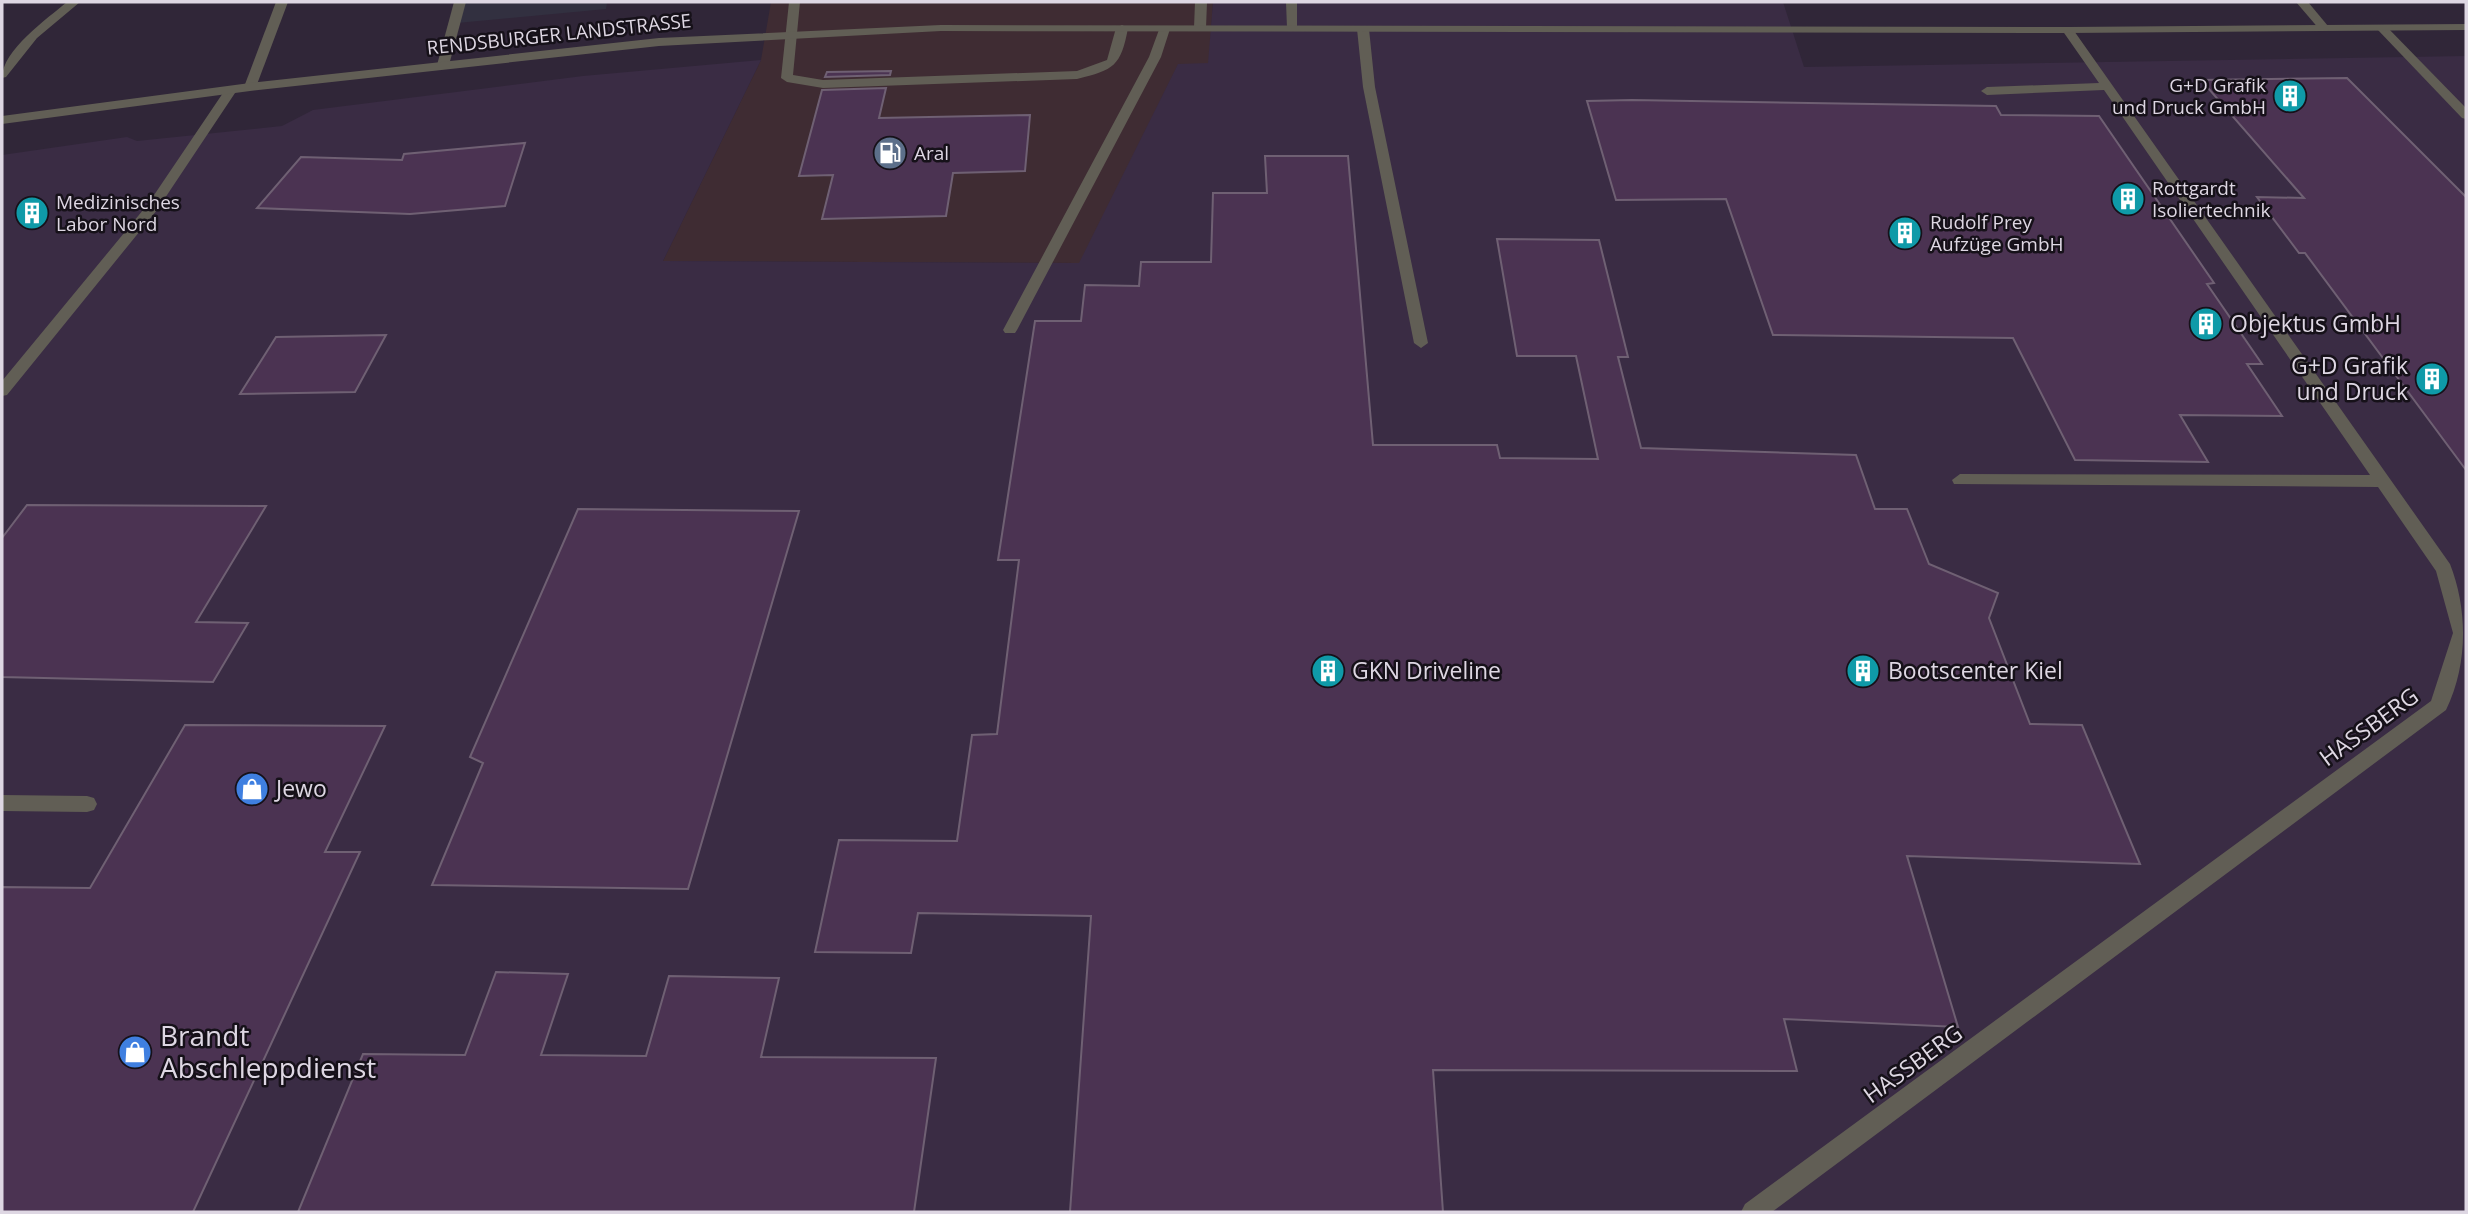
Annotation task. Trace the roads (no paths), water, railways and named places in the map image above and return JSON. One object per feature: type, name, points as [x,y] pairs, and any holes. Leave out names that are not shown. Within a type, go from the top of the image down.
[{"type":"street","points":[[2,74],[33,36],[74,2]]},
{"type":"street","points":[[250,87],[282,2]]},
{"type":"street","points":[[443,65],[460,2]]},
{"type":"street","points":[[794,2],[787,78],[823,84],[1077,75],[1107,68],[1117,54],[1122,28]]},
{"type":"street","points":[[1200,28],[1201,2]]},
{"type":"street","points":[[1291,2],[1293,28]]},
{"type":"street","points":[[2302,2],[2324,28]]},
{"type":"street","points":[[2381,27],[2466,115]]},
{"type":"street","name":"RENDSBURGER LANDSTRASSE","points":[[2,120],[250,87],[659,42],[941,28],[2068,30],[2466,27]]},
{"type":"street","points":[[1010,330],[1156,57],[1164,29]]},
{"type":"street","points":[[1363,29],[1369,87],[1421,343]]},
{"type":"street","name":"HASSBERG","points":[[1753,1212],[2439,705],[2462,633],[2444,569],[2068,30]]},
{"type":"street","points":[[1987,91],[2107,86]]},
{"type":"street","points":[[2,391],[80,298],[207,134],[231,90]]},
{"type":"street","points":[[1960,480],[2383,481]]},
{"type":"street","points":[[2,803],[87,804]]},
{"type":"place","name":"G+D Grafik und Druck GmbH","points":[[2290,96]]},
{"type":"place","name":"Aral","points":[[890,153]]},
{"type":"place","name":"Rottgardt Isoliertechnik","points":[[2128,199]]},
{"type":"place","name":"Medizinisches Labor Nord","points":[[32,213]]},
{"type":"place","name":"Rudolf Prey Aufzüge GmbH","points":[[1905,233]]},
{"type":"place","name":"Objektus GmbH","points":[[2206,324]]},
{"type":"place","name":"G+D Grafik und Druck","points":[[2432,379]]},
{"type":"place","name":"GKN Driveline","points":[[1328,671]]},
{"type":"place","name":"Bootscenter Kiel","points":[[1863,671]]},
{"type":"place","name":"Jewo","points":[[252,789]]},
{"type":"place","name":"Brandt Abschleppdienst","points":[[135,1052]]}]
